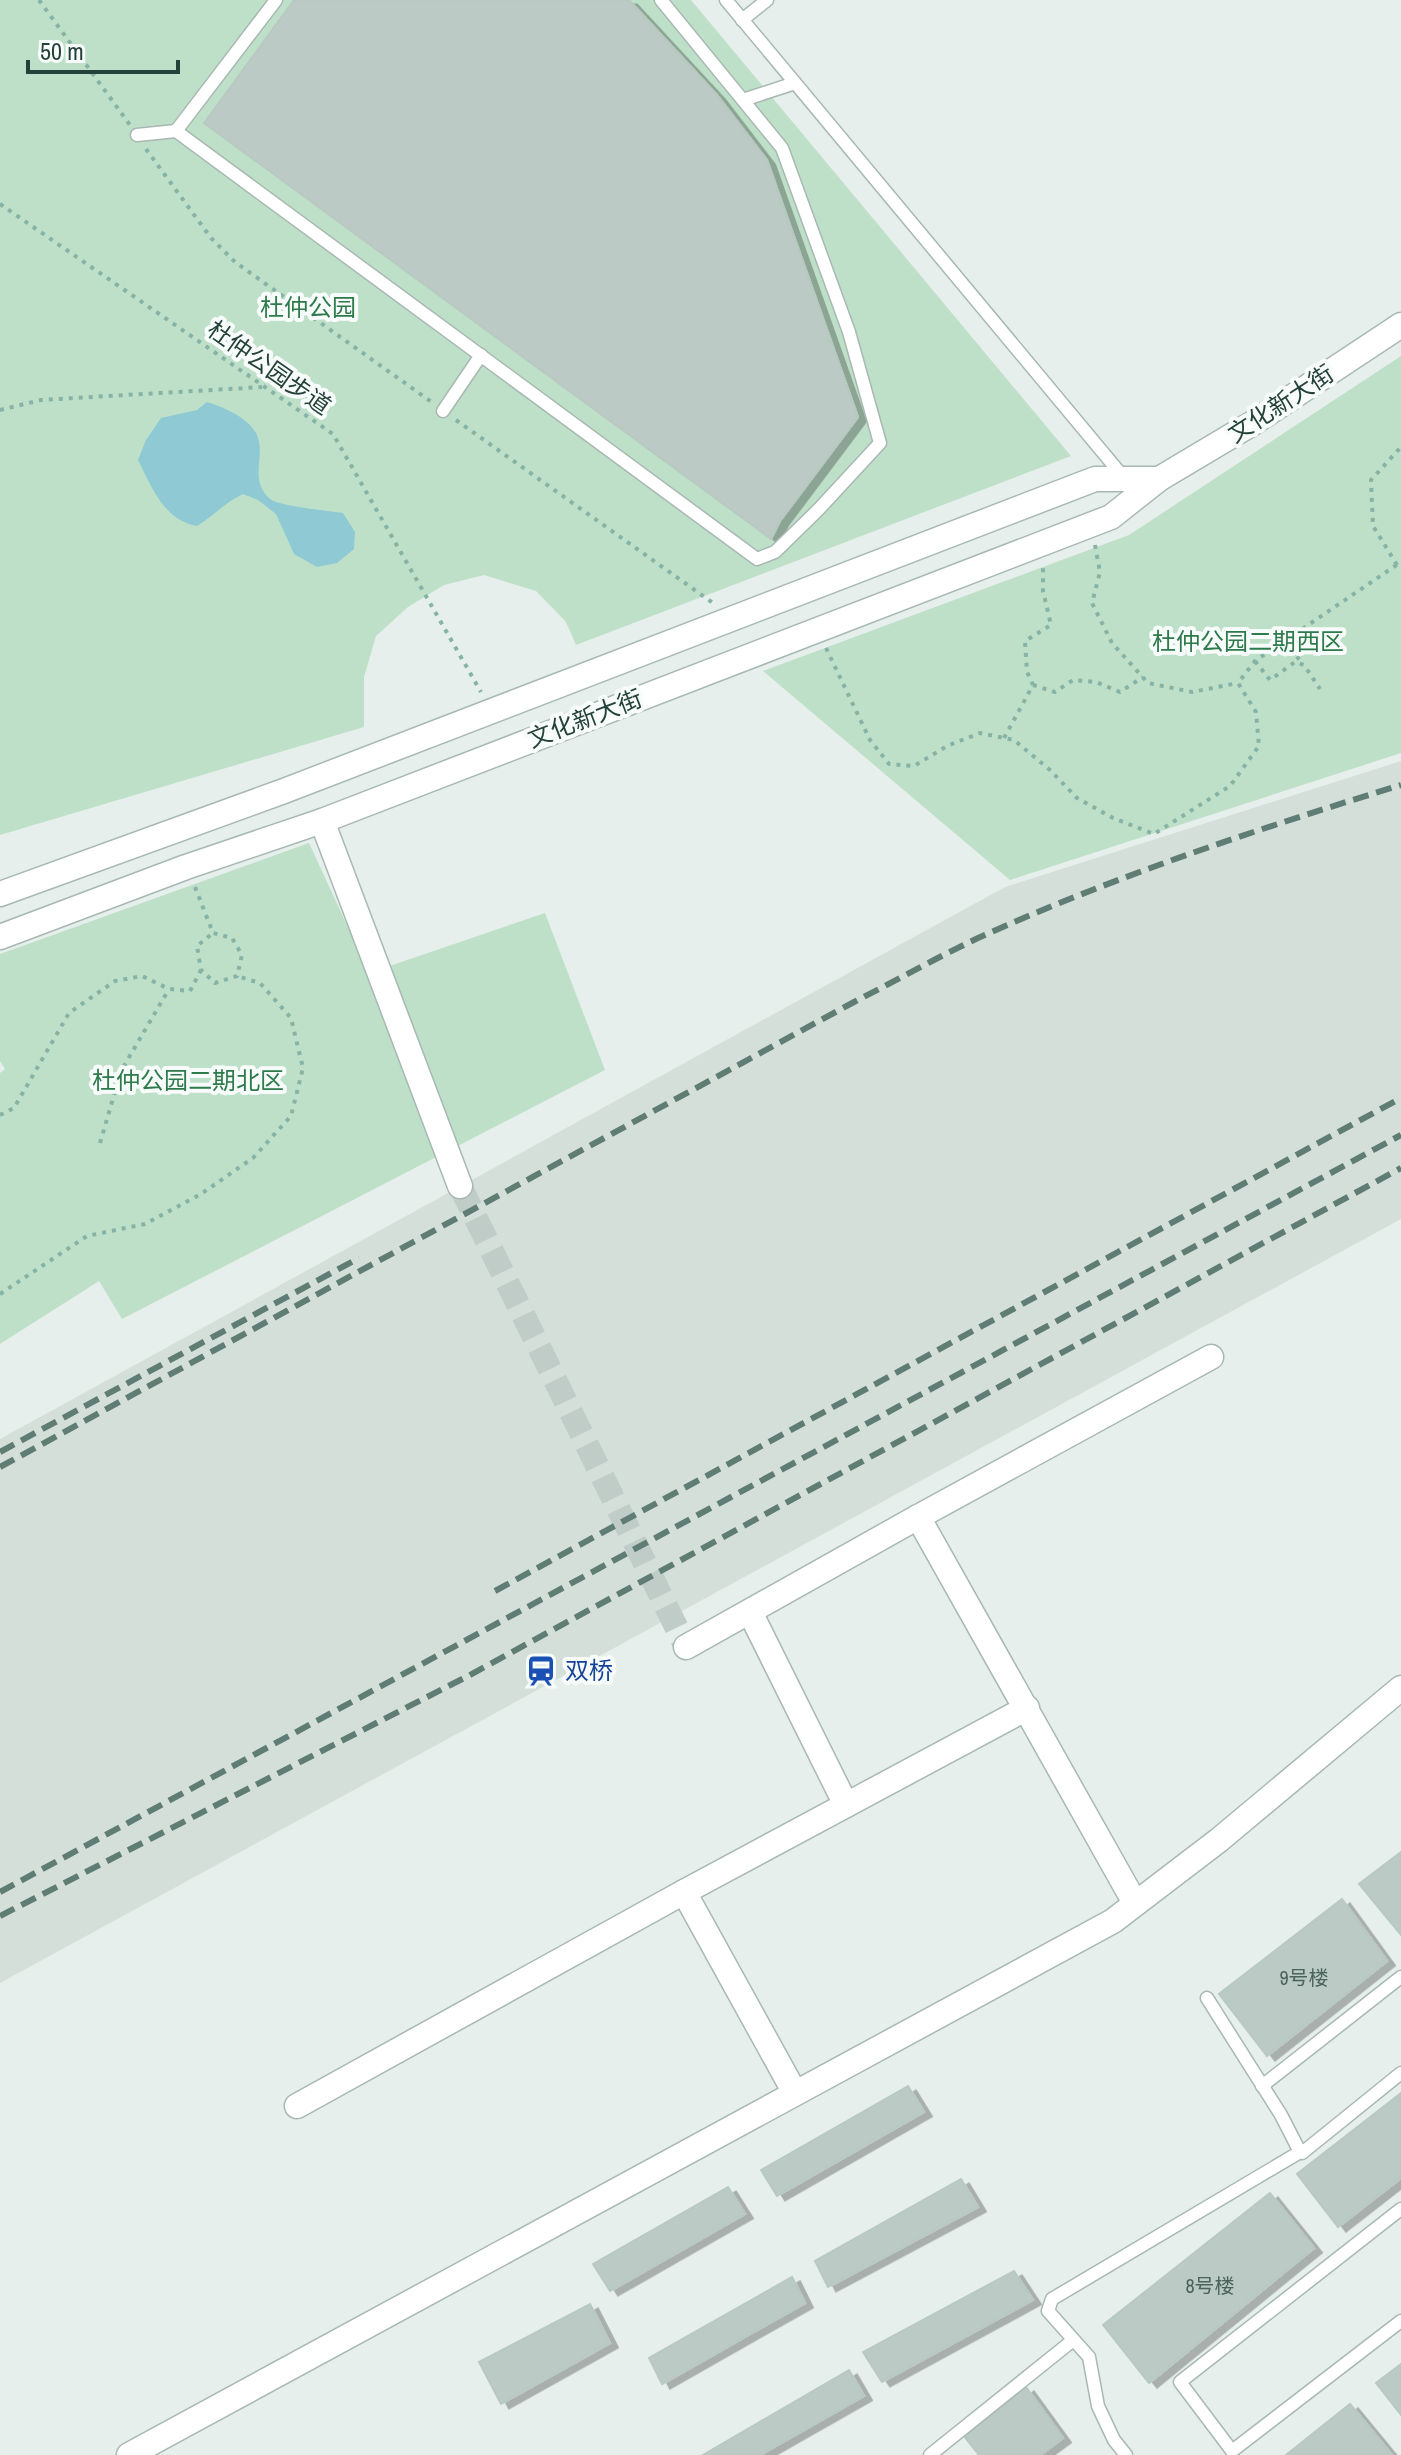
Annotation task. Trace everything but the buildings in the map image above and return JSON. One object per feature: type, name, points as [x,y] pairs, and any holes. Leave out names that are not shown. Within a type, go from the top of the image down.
[{"type":"street","name":"文化新大街","points":[[0,937],[186,867],[322,821],[816,628],[1111,517],[1159,479],[1253,423],[1401,325]]},
{"type":"street","name":"文化新大街","points":[[0,894],[284,791],[1095,479],[1159,479]]},
{"type":"street","points":[[322,821],[460,1186]]},
{"type":"street","points":[[686,1647],[1211,1357]]},
{"type":"street","points":[[918,1517],[1135,1903]]},
{"type":"street","points":[[750,1612],[846,1805]]},
{"type":"street","points":[[129,2455],[1113,1921],[1219,1840],[1401,1688]]},
{"type":"street","points":[[297,2106],[684,1892],[1027,1708]]},
{"type":"street","points":[[684,1892],[795,2093]]},
{"type":"lane","points":[[176,131],[276,0]]},
{"type":"lane","points":[[137,135],[176,131],[757,559],[775,552],[880,443],[849,332],[782,148],[661,0]]},
{"type":"lane","points":[[726,0],[1125,479]]},
{"type":"lane","points":[[742,20],[767,0]]},
{"type":"lane","points":[[743,100],[795,83]]},
{"type":"lane","points":[[443,411],[481,355]]},
{"type":"lane","points":[[1262,2086],[1401,1977]]},
{"type":"lane","points":[[1207,1998],[1300,2152]]},
{"type":"lane","points":[[1126,2455],[1114,2440],[1098,2406],[1089,2357],[1048,2311],[1052,2299],[1302,2153],[1401,2073]]},
{"type":"lane","points":[[1401,2209],[1180,2382],[1232,2451],[1401,2321]]},
{"type":"lane","points":[[930,2455],[1072,2341]]},
{"type":"path","points":[[39,0],[211,238],[235,262],[735,618]]},
{"type":"path","name":"杜仲公园步道","points":[[0,204],[333,434],[492,711]]},
{"type":"path","points":[[0,410],[41,400],[265,387]]},
{"type":"path","points":[[1068,533],[1094,539],[1100,572],[1092,603],[1112,643],[1148,683],[1192,692],[1238,683],[1255,661],[1399,563],[1373,526],[1371,480],[1401,447]]},
{"type":"path","points":[[1043,559],[1043,591],[1051,625],[1025,641],[1027,672],[1033,685],[1055,692],[1073,680],[1096,682],[1120,692],[1143,677]]},
{"type":"path","points":[[816,628],[870,740],[889,764],[914,766],[947,746],[980,733],[1014,740],[1077,798],[1113,818],[1154,834],[1230,786],[1259,746],[1256,712],[1238,683]]},
{"type":"path","points":[[1284,641],[1320,689]]},
{"type":"path","points":[[1255,661],[1270,680],[1295,662],[1304,665]]},
{"type":"path","points":[[1004,738],[1033,685]]},
{"type":"path","points":[[186,867],[213,933]]},
{"type":"path","points":[[0,1115],[14,1108],[69,1013],[115,981],[142,976],[169,989],[190,991],[201,970],[197,946],[213,933]]},
{"type":"path","points":[[213,933],[232,938],[242,955],[237,976]]},
{"type":"path","points":[[0,1294],[87,1236],[145,1224],[201,1194],[253,1158],[291,1116],[303,1068],[291,1018],[260,983],[237,976],[215,983],[201,970]]},
{"type":"path","points":[[100,1143],[121,1071],[169,989]]},
{"type":"shaded area","points":[[1401,761],[1401,1219],[0,1983],[0,1439],[1005,887]]},
{"type":"green space","name":"杜仲公园","points":[[0,0],[691,0],[1071,456],[576,645],[566,622],[536,591],[484,575],[444,585],[408,607],[376,636],[364,677],[364,727],[0,835]]},
{"type":"green space","name":"杜仲公园二期西区","points":[[1401,356],[1401,753],[1010,880],[763,671],[1129,535]]},
{"type":"green space","name":"杜仲公园二期北区","points":[[309,843],[369,973],[545,913],[605,1070],[122,1319],[99,1281],[0,1344],[0,1073],[5,1069],[0,1061],[0,954]]},
{"type":"water","points":[[207,402],[250,425],[258,438],[261,487],[270,499],[293,506],[343,513],[355,532],[354,549],[337,563],[317,567],[294,554],[276,514],[258,500],[243,494],[197,526],[186,523],[168,510],[154,492],[138,460],[146,440],[161,418],[197,410]]},
{"type":"tunnel","points":[[460,1186],[686,1647]]},
{"type":"railway","points":[[0,1467],[962,946],[1134,874],[1240,836],[1401,785]]},
{"type":"railway","points":[[495,1591],[1401,1098]]},
{"type":"railway","points":[[0,1892],[1401,1135]]},
{"type":"railway","points":[[0,1916],[468,1676],[1401,1168]]},
{"type":"railway","points":[[0,1452],[359,1258]]},
{"type":"place","name":"双桥","points":[[541,1671]]}]
